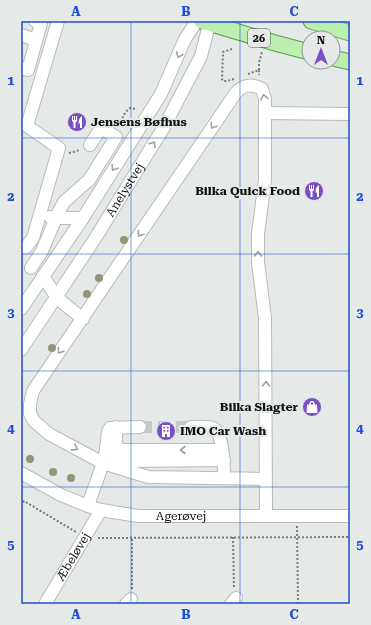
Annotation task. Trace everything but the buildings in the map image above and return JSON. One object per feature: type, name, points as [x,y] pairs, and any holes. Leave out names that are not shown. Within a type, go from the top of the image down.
[{"type":"main road","points":[[311,21],[350,33]]},
{"type":"main road","name":"26","points":[[205,22],[301,50]]},
{"type":"street","points":[[21,68],[28,70],[27,52],[36,40],[41,23],[35,21]]},
{"type":"street","points":[[21,248],[26,247],[33,238],[57,152],[27,126],[58,21]]},
{"type":"street","name":"Anelystvej","points":[[21,309],[83,218],[161,94],[185,39],[205,22]]},
{"type":"street","name":"Anelystvej","points":[[21,350],[57,298],[164,127],[200,56],[205,22]]},
{"type":"street","points":[[21,35],[36,40]]},
{"type":"street","points":[[266,479],[148,478],[103,463],[48,434],[34,421],[30,414],[30,404],[34,391],[234,94],[247,86],[258,86],[262,89],[264,93],[266,113],[265,179],[258,234],[258,262],[265,318],[266,479],[266,516]]},
{"type":"street","points":[[266,113],[350,114]]},
{"type":"street","points":[[83,319],[57,298],[41,280],[26,267],[42,251],[64,202],[89,180],[116,136],[101,128],[90,145]]},
{"type":"street","points":[[40,214],[56,218],[83,218]]},
{"type":"street","points":[[88,506],[103,463],[107,432],[110,428],[116,427],[140,427]]},
{"type":"street","points":[[116,427],[116,443],[119,450],[223,455]]},
{"type":"street","points":[[191,427],[213,428],[220,435],[224,478]]},
{"type":"street","points":[[106,447],[113,454],[124,461],[223,455]]},
{"type":"street","name":"Agerøvej","points":[[21,473],[61,495],[88,506],[101,510],[138,516],[350,516]]},
{"type":"street","name":"Æbeløvej","points":[[45,604],[101,510]]},
{"type":"path","points":[[232,49],[223,52],[222,78],[224,81],[228,81],[240,77]]},
{"type":"path","points":[[258,86],[259,63],[262,52]]},
{"type":"path","points":[[246,74],[259,70]]},
{"type":"path","points":[[116,136],[122,117],[130,108],[137,109]]},
{"type":"path","points":[[57,152],[80,150],[90,145]]},
{"type":"path","points":[[21,499],[79,534],[93,538],[350,537]]},
{"type":"path","points":[[21,506],[24,501]]},
{"type":"path","points":[[292,526],[297,526],[298,537],[298,604]]},
{"type":"path","points":[[233,537],[234,601]]},
{"type":"path","points":[[128,602],[132,588],[132,538]]},
{"type":"tunnel","points":[[140,427],[191,427]]},
{"type":"place","name":"Jensens Bøfhus","points":[[77,122]]},
{"type":"place","name":"Bilka Quick Food","points":[[314,191]]},
{"type":"place","name":"Bilka Slagter","points":[[312,407]]},
{"type":"place","name":"IMO Car Wash","points":[[166,431]]}]
